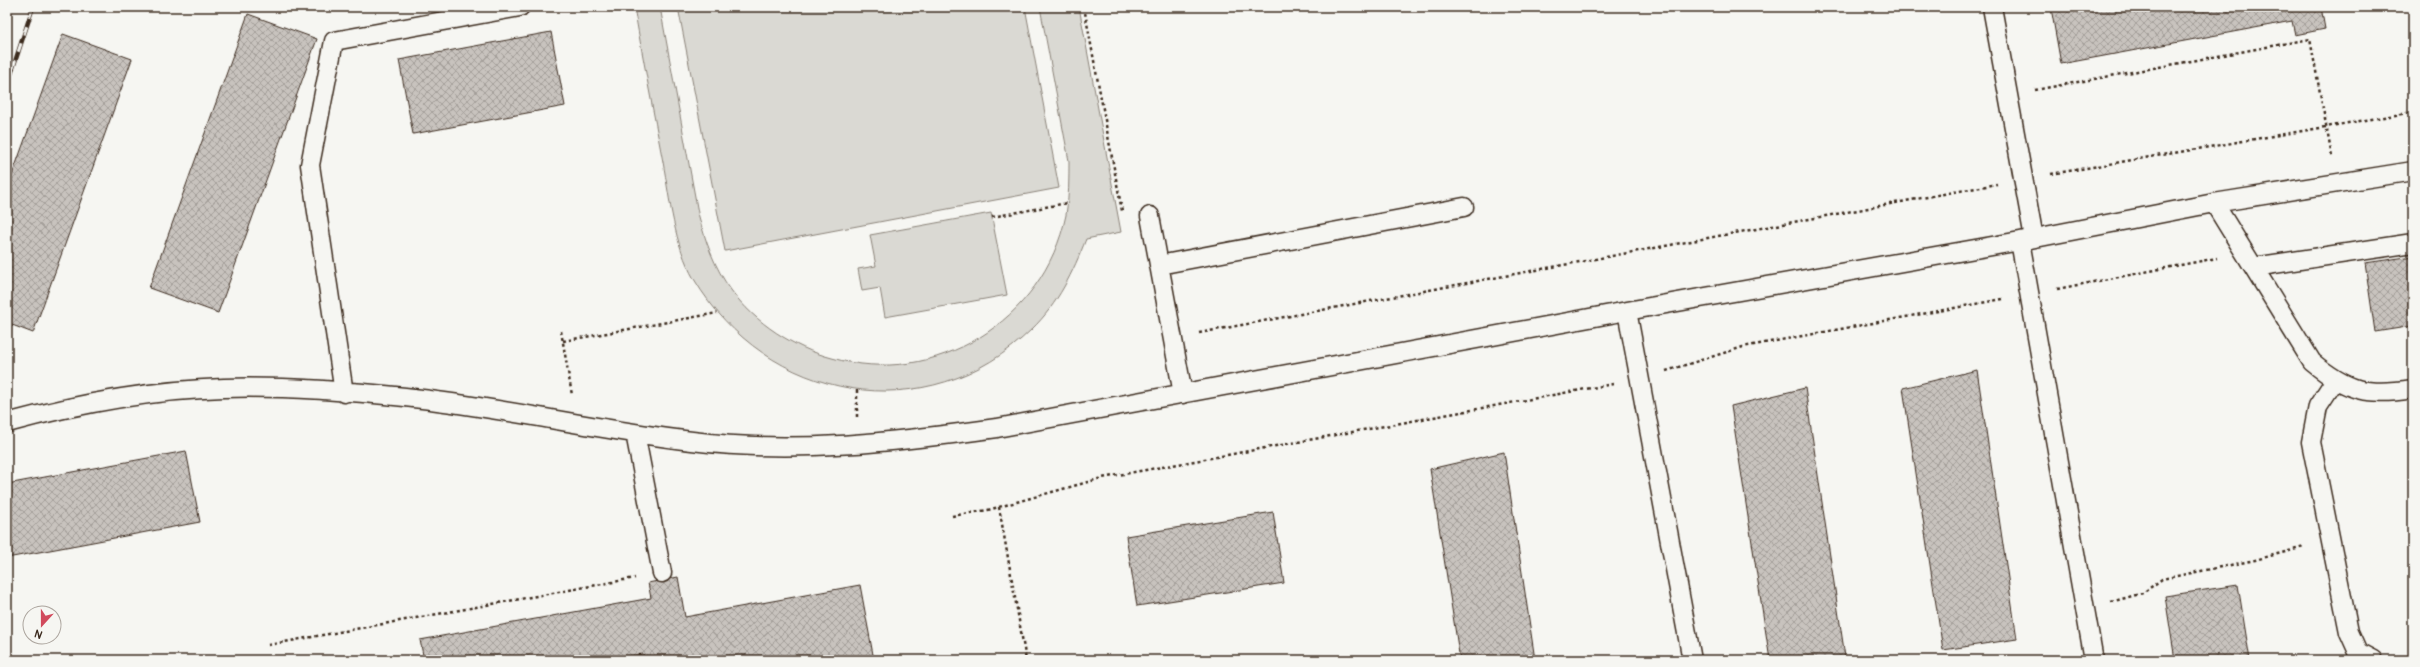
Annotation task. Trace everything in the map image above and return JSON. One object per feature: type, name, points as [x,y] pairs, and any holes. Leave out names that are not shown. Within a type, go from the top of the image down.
[{"type":"lane","points":[[344,393],[310,165],[334,41],[520,7]]},
{"type":"lane","points":[[1992,7],[2024,179],[2029,294],[2094,660]]},
{"type":"lane","points":[[7,423],[50,411],[171,393],[224,388],[406,397],[694,442],[772,446],[845,445],[937,437],[997,428],[1183,394],[1627,311],[2027,239],[2214,203],[2413,171]]},
{"type":"lane","points":[[2214,203],[2312,362],[2335,380],[2358,390],[2392,392],[2413,389]]},
{"type":"lane","points":[[1159,265],[1464,207]]},
{"type":"lane","points":[[1150,216],[1183,394]]},
{"type":"lane","points":[[2250,260],[2413,243]]},
{"type":"lane","points":[[1627,311],[1692,660]]},
{"type":"lane","points":[[2335,380],[2318,406],[2311,442],[2349,632],[2358,652],[2373,660]]},
{"type":"lane","points":[[635,433],[662,573]]},
{"type":"path","points":[[1084,7],[1123,215]]},
{"type":"path","points":[[2008,95],[2310,39],[2337,183]]},
{"type":"path","points":[[1173,338],[2024,179],[2413,112]]},
{"type":"path","points":[[992,218],[1067,203]]},
{"type":"path","points":[[952,516],[999,507],[1102,478],[1640,379],[1743,347],[2029,294],[2250,260]]},
{"type":"path","points":[[563,341],[717,313]]},
{"type":"path","points":[[561,331],[576,424]]},
{"type":"path","points":[[999,507],[1026,660]]},
{"type":"path","points":[[2085,607],[2130,598],[2143,593],[2162,579],[2255,560],[2330,540]]},
{"type":"path","points":[[268,645],[662,573]]},
{"type":"shaded area","points":[[634,7],[660,7],[698,213],[715,263],[731,290],[752,313],[776,333],[804,348],[832,358],[871,365],[909,363],[946,354],[979,338],[1009,315],[1035,286],[1054,253],[1066,215],[1069,182],[1069,161],[1040,7],[1079,7],[1121,232],[1086,239],[1064,287],[1050,309],[1032,329],[991,361],[945,382],[898,391],[851,388],[805,376],[763,353],[725,320],[694,279],[687,265],[677,237]]},
{"type":"shaded area","points":[[678,7],[1025,7],[1059,188],[725,251]]},
{"type":"shaded area","points":[[991,213],[1007,295],[885,317],[880,288],[862,291],[858,269],[876,266],[870,235]]},
{"type":"building","points":[[2321,7],[2325,29],[2295,35],[2292,21],[2061,64],[2051,8]]},
{"type":"building","points":[[248,14],[317,39],[218,313],[149,288]]},
{"type":"building","points":[[551,32],[565,106],[413,134],[399,60]]},
{"type":"building","points":[[63,34],[132,59],[33,333],[7,323],[7,189]]},
{"type":"building","points":[[2413,256],[2413,326],[2375,332],[2365,263]]},
{"type":"building","points":[[1977,370],[2017,639],[1943,650],[1903,388]]},
{"type":"building","points":[[1805,388],[1845,657],[1827,660],[1770,660],[1731,406]]},
{"type":"building","points":[[186,451],[200,522],[7,558],[7,484]]},
{"type":"building","points":[[1504,452],[1535,660],[1460,660],[1430,469]]},
{"type":"building","points":[[1273,512],[1284,583],[1137,606],[1126,536]]},
{"type":"building","points":[[678,577],[685,617],[860,585],[874,660],[645,660],[643,654],[610,660],[424,660],[420,640],[651,598],[648,583]]},
{"type":"building","points":[[2238,585],[2250,660],[2175,660],[2165,596]]},
{"type":"railway","points":[[7,86],[33,7]]}]
